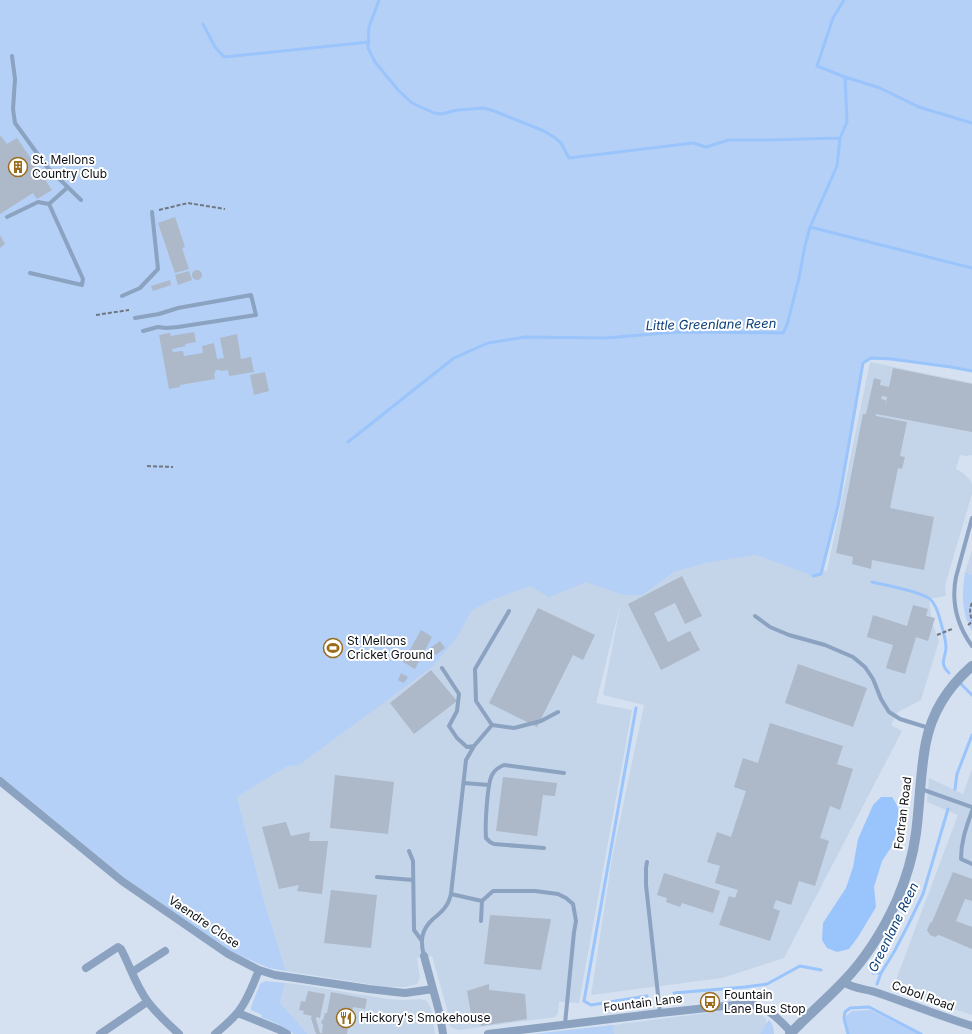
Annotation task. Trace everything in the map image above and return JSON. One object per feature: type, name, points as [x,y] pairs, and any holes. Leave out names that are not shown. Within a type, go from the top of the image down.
[{"type":"street","name":"Fortran Road","points":[[790,1033],[844,982],[868,951],[892,912],[904,879],[916,834],[920,788],[929,728],[941,703],[951,687],[961,675],[972,666]]},
{"type":"street","name":"Vaendre Close","points":[[0,781],[122,881],[228,954],[259,970],[275,975],[405,993],[433,989]]},
{"type":"street","points":[[86,968],[118,947],[121,949],[147,1002],[179,1034]]},
{"type":"street","points":[[132,972],[165,951]]},
{"type":"street","points":[[424,956],[444,1034]]},
{"type":"street","points":[[215,1034],[238,1013],[259,970]]},
{"type":"street","name":"Cobol Road","points":[[844,982],[848,985],[877,993],[972,1026]]},
{"type":"street","points":[[100,1034],[147,1002]]},
{"type":"street","name":"Fountain Lane","points":[[488,1034],[660,1013],[752,1004],[766,1009],[773,1014],[790,1033]]},
{"type":"street","points":[[238,1013],[287,1034]]},
{"type":"lane","points":[[12,56],[15,79],[13,109],[16,123],[47,167],[81,200]]},
{"type":"lane","points":[[48,204],[68,187]]},
{"type":"lane","points":[[7,217],[38,202],[48,204]]},
{"type":"lane","points":[[30,273],[82,285],[83,279],[48,204]]},
{"type":"lane","points":[[122,296],[140,288],[158,269],[152,212]]},
{"type":"lane","points":[[135,318],[159,314],[178,308],[251,295],[256,315],[178,327],[158,327],[143,331]]},
{"type":"lane","points":[[972,518],[956,577],[953,597],[955,612],[959,624],[967,640],[972,646]]},
{"type":"lane","points":[[509,611],[475,668],[476,701],[492,725],[514,728],[541,721],[558,712]]},
{"type":"lane","points":[[755,616],[770,627],[789,635],[825,645],[853,657],[865,667],[890,712],[900,719],[929,728]]},
{"type":"lane","points":[[442,668],[459,694],[458,711],[449,726],[457,738],[467,747],[474,746]]},
{"type":"lane","points":[[424,956],[422,935],[430,922],[446,907],[451,894],[466,760],[474,746],[492,725]]},
{"type":"lane","points":[[544,848],[494,844],[486,838],[489,785],[492,775],[497,768],[504,765],[564,773]]},
{"type":"lane","points":[[464,783],[489,785]]},
{"type":"lane","points":[[920,788],[972,807]]},
{"type":"lane","points":[[972,811],[966,826],[961,846],[961,859],[972,864]]},
{"type":"lane","points":[[409,851],[413,861],[414,930],[422,941]]},
{"type":"lane","points":[[647,862],[646,885],[660,1013]]},
{"type":"lane","points":[[377,877],[413,880]]},
{"type":"lane","points":[[481,922],[482,901],[493,891],[535,891],[558,894],[574,904],[576,921],[565,1024]]},
{"type":"lane","points":[[451,894],[482,901]]},
{"type":"path","points":[[152,212],[188,203],[225,210]]},
{"type":"path","points":[[96,315],[129,310]]},
{"type":"path","points":[[147,466],[173,466]]},
{"type":"path","points":[[968,625],[972,621],[970,607],[972,603]]},
{"type":"path","points":[[936,635],[952,629]]},
{"type":"shaded area","points":[[0,0],[972,0],[972,371],[891,359],[871,358],[863,363],[838,506],[821,574],[813,576],[755,555],[705,563],[674,572],[642,595],[623,595],[586,582],[549,597],[530,586],[489,601],[471,611],[458,636],[432,667],[299,765],[286,767],[237,797],[265,904],[286,971],[269,968],[229,951],[125,878],[0,776]]},
{"type":"shaded area","points":[[870,362],[972,383],[972,455],[960,455],[956,469],[970,480],[972,484],[972,494],[945,586],[946,596],[929,599],[932,622],[939,641],[921,700],[898,712],[891,725],[902,731],[784,958],[722,978],[591,995],[612,858],[644,705],[603,695],[621,602],[596,703],[632,710],[579,1003],[559,1002],[558,1013],[555,1017],[459,1030],[452,1028],[449,1024],[449,1016],[432,956],[417,958],[420,978],[417,984],[406,987],[387,987],[286,971],[265,904],[237,797],[286,767],[299,765],[470,608],[529,582],[674,568],[757,552],[827,571]]},
{"type":"shaded area","points":[[972,550],[972,575],[965,572]]},
{"type":"shaded area","points":[[965,572],[972,575],[972,631],[968,624],[963,602]]},
{"type":"shaded area","points":[[972,769],[972,1015],[897,990],[894,985],[958,815],[927,802],[929,778],[963,794]]},
{"type":"shaded area","points":[[881,797],[892,797],[897,805],[901,818],[892,846],[882,861],[874,887],[876,907],[849,949],[837,952],[827,948],[822,940],[823,923],[846,888],[853,867],[858,839],[873,805]]},
{"type":"shaded area","points":[[265,981],[285,983],[280,1003],[308,1034],[294,1034],[280,1025],[261,1017],[262,1015],[251,1010],[260,984]]},
{"type":"shaded area","points":[[285,983],[388,999],[421,999],[427,1001],[431,1008],[435,1034],[308,1034],[280,1003]]},
{"type":"shaded area","points":[[730,1010],[731,1012],[742,1011],[758,1014],[764,1017],[768,1023],[760,1034],[614,1034],[613,1025]]},
{"type":"shaded area","points":[[870,1010],[919,1034],[849,1034],[845,1017],[852,1011]]},
{"type":"shaded area","points":[[769,1020],[773,1027],[774,1034],[760,1034]]},
{"type":"shaded area","points":[[613,1025],[614,1034],[533,1034]]},
{"type":"building","name":"St. Mellons Country Club","points":[[0,135],[7,144],[17,138],[52,190],[37,199],[33,193],[0,214]]},
{"type":"building","points":[[175,217],[185,247],[182,248],[189,269],[175,273],[158,223]]},
{"type":"building","points":[[0,235],[5,244],[0,248]]},
{"type":"building","points":[[195,270],[199,270],[201,271],[201,279],[195,280],[192,277],[192,273]]},
{"type":"building","points":[[189,271],[192,280],[178,285],[175,275]]},
{"type":"building","points":[[170,280],[171,285],[153,291],[151,286]]},
{"type":"building","points":[[194,332],[196,342],[172,349],[173,352],[183,351],[184,356],[203,353],[202,346],[214,343],[217,359],[224,358],[220,338],[237,334],[241,359],[251,357],[254,372],[229,376],[228,370],[216,370],[214,374],[215,379],[180,385],[180,387],[169,389],[159,335],[170,333],[171,336]]},
{"type":"building","points":[[893,368],[972,384],[972,432],[876,414],[876,416],[907,422],[900,456],[905,457],[902,469],[898,468],[890,508],[934,517],[924,570],[872,560],[871,569],[852,564],[853,557],[836,553],[863,414],[866,414],[874,378],[881,380],[880,385],[889,387]],"holes":[[[882,396],[887,397],[885,409],[886,400],[881,399]]]},
{"type":"building","points":[[265,372],[269,391],[254,395],[250,375]]},
{"type":"building","points":[[682,576],[702,616],[685,624],[675,603],[654,613],[668,642],[690,631],[700,650],[661,670],[628,604]]},
{"type":"building","points":[[913,605],[928,609],[926,616],[935,618],[928,641],[916,637],[905,674],[886,668],[893,645],[867,637],[873,615],[907,626]]},
{"type":"building","points":[[538,608],[595,635],[583,660],[573,655],[537,727],[489,703]]},
{"type":"building","points":[[421,630],[432,637],[415,669],[403,662]]},
{"type":"building","points":[[440,641],[445,648],[436,655],[430,648]]},
{"type":"building","points":[[798,664],[867,688],[853,727],[785,703]]},
{"type":"building","points":[[431,670],[457,701],[414,734],[390,703]]},
{"type":"building","points":[[401,673],[408,677],[404,683],[398,680]]},
{"type":"building","points":[[770,723],[843,746],[837,764],[853,769],[840,810],[830,806],[820,838],[829,841],[815,886],[799,881],[791,905],[776,900],[773,908],[780,911],[770,941],[719,925],[729,896],[735,898],[738,890],[715,883],[720,866],[707,862],[717,832],[731,837],[746,791],[734,787],[743,758],[758,763]]},
{"type":"building","points":[[335,775],[394,782],[388,834],[330,828]]},
{"type":"building","points":[[503,777],[557,783],[555,796],[543,795],[537,836],[496,831]]},
{"type":"building","points":[[286,822],[291,836],[310,832],[309,841],[328,841],[322,894],[297,891],[299,885],[279,889],[262,827]]},
{"type":"building","points":[[953,872],[972,879],[972,901],[965,899],[956,921],[972,927],[972,949],[939,935],[935,937],[930,935],[927,930],[932,922]]},
{"type":"building","points":[[664,873],[720,891],[713,913],[682,903],[680,907],[666,902],[667,898],[657,895]]},
{"type":"building","points":[[331,890],[377,895],[371,948],[324,943]]},
{"type":"building","points":[[490,915],[551,919],[541,970],[484,964]]},
{"type":"building","points":[[489,984],[489,990],[525,994],[527,1019],[481,1026],[479,1013],[471,1014],[467,991]]},
{"type":"building","points":[[308,991],[325,994],[320,1018],[316,1017],[320,1033],[322,1033],[323,1024],[321,1023],[325,1013],[327,1013],[331,992],[367,999],[365,1009],[353,1007],[351,1016],[354,1017],[353,1021],[351,1020],[349,1024],[347,1034],[316,1034],[311,1018],[312,1016],[303,1014],[304,1011],[299,1010],[301,1001],[305,1002]]},
{"type":"waterway","points":[[379,0],[369,27],[368,48],[375,62],[398,90],[412,103],[434,113],[441,114],[457,110],[484,108],[494,111],[544,131],[554,137],[561,143],[569,158],[693,143],[706,147],[729,140],[840,138]]},
{"type":"waterway","points":[[844,0],[833,18],[817,66],[880,88],[919,107],[972,123]]},
{"type":"waterway","points":[[203,24],[215,47],[224,57],[369,42]]},
{"type":"waterway","points":[[810,227],[837,166],[840,138],[847,122],[845,77]]},
{"type":"waterway","name":"Little Greenlane Reen","points":[[348,442],[454,358],[488,343],[525,337],[605,338],[677,332],[783,333],[787,325],[799,278],[810,227],[972,268]]},
{"type":"waterway","points":[[813,576],[821,574],[838,506],[863,363],[871,358],[891,359],[972,371]]},
{"type":"waterway","name":"Greenlane Reen","points":[[872,582],[921,594],[933,602],[938,611],[946,641],[943,664],[949,673]]},
{"type":"waterway","name":"Greenlane Reen","points":[[961,684],[972,695]]},
{"type":"waterway","points":[[636,708],[584,1001],[591,1005],[647,996]]},
{"type":"waterway","name":"Greenlane Reen","points":[[955,789],[957,774],[972,735]]},
{"type":"waterway","name":"Greenlane Reen","points":[[877,984],[881,973],[894,952],[923,894],[948,809]]},
{"type":"waterway","points":[[674,993],[767,984],[800,966],[821,970]]},
{"type":"waterway","name":"Greenlane Reen","points":[[873,973],[881,973]]},
{"type":"waterway","name":"Greenlane Reen","points":[[848,1034],[844,1018],[845,1012],[850,1008],[869,1007],[921,1034]]},
{"type":"place","name":"St. Mellons Country Club","points":[[18,167]]},
{"type":"place","name":"St Mellons Cricket Ground","points":[[333,648]]},
{"type":"place","name":"Fountain Lane Bus Stop","points":[[710,1002]]},
{"type":"place","name":"Hickory's Smokehouse","points":[[346,1018]]}]
